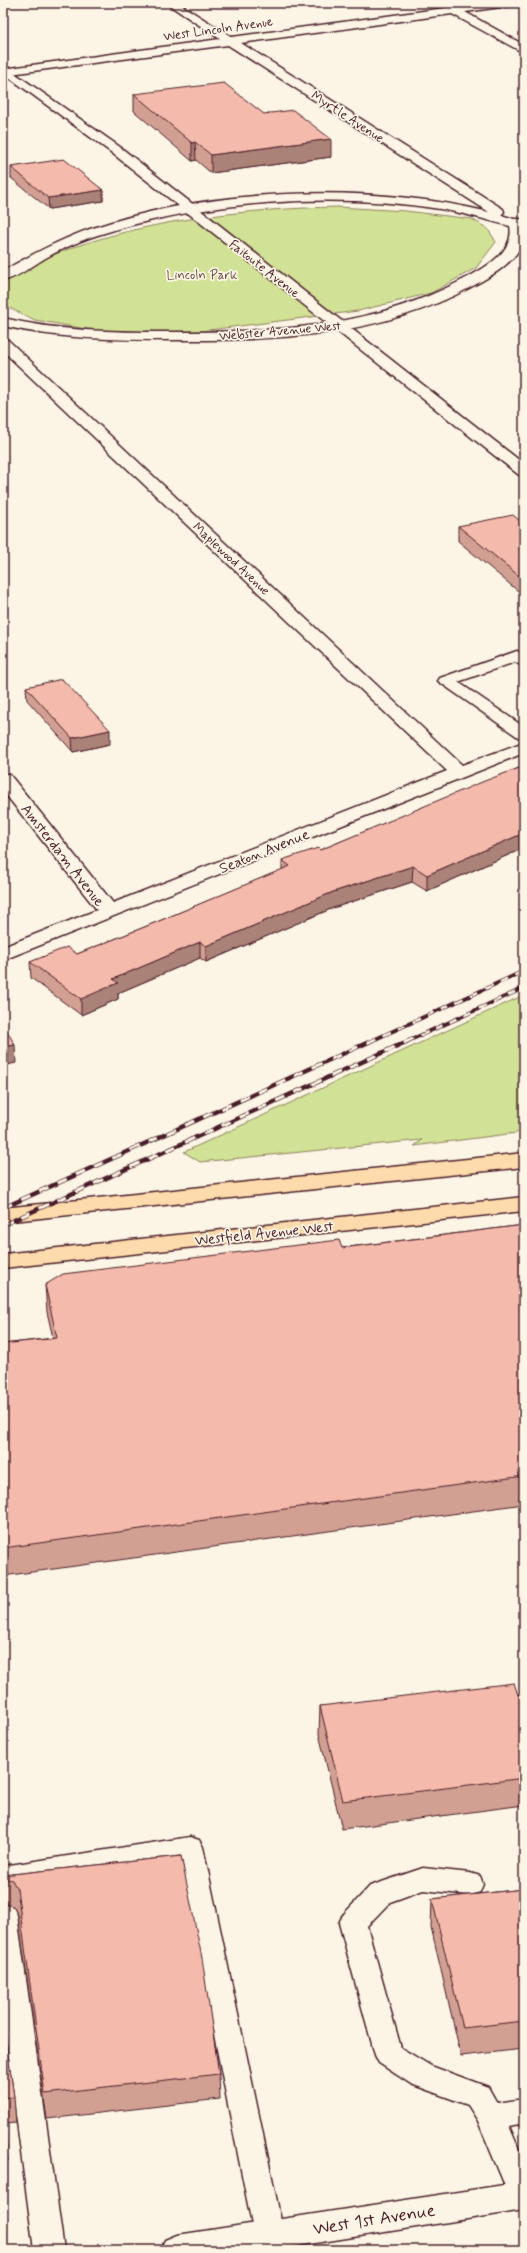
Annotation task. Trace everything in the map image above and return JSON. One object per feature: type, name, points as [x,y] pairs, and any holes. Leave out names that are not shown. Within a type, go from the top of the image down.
[{"type":"main road","points":[[3,1215],[524,1160]]},
{"type":"main road","name":"Westfield Avenue West","points":[[3,1262],[524,1204]]},
{"type":"street","name":"Myrtle Avenue","points":[[171,3],[521,225]]},
{"type":"street","points":[[440,3],[524,50]]},
{"type":"street","name":"West Lincoln Avenue","points":[[4,70],[508,3]]},
{"type":"street","name":"Faitoute Avenue","points":[[4,70],[116,150],[524,472]]},
{"type":"street","points":[[3,277],[39,255],[93,233],[190,209],[276,198],[359,198],[440,206],[490,216],[521,225]]},
{"type":"street","name":"Webster Avenue West","points":[[3,322],[29,329],[149,336],[242,335],[339,326],[423,304],[470,283],[492,268],[512,248],[518,236],[521,225]]},
{"type":"street","name":"Maplewood Avenue","points":[[3,344],[460,774]]},
{"type":"street","name":"Seaton Avenue","points":[[3,954],[460,774],[524,747]]},
{"type":"street","name":"Amsterdam Avenue","points":[[3,779],[109,912]]},
{"type":"street","name":"West 1st Avenue","points":[[177,2250],[524,2197]]},
{"type":"lane","points":[[524,662],[516,656],[446,681],[524,734]]},
{"type":"lane","points":[[3,1877],[190,1847],[269,2235]]},
{"type":"lane","points":[[470,1884],[423,1879],[380,1894],[353,1923],[389,2055],[421,2075],[478,2096],[490,2116],[524,2197]]},
{"type":"lane","points":[[3,1915],[49,2250]]},
{"type":"lane","points":[[490,2116],[524,2111]]},
{"type":"green space","name":"Lincoln Park","points":[[337,207],[406,211],[472,219],[488,229],[496,242],[476,268],[431,293],[358,311],[201,331],[142,332],[86,329],[35,320],[3,305],[3,284],[19,271],[58,253],[109,236],[141,228],[206,217],[271,210]]},
{"type":"green space","points":[[524,995],[524,1132],[414,1146],[422,1140],[200,1162],[184,1152]]},
{"type":"building","points":[[224,83],[264,114],[293,110],[331,139],[211,155],[195,142],[192,143],[134,94]]},
{"type":"building","points":[[64,159],[103,190],[48,198],[11,167]]},
{"type":"building","points":[[513,515],[524,524],[524,580],[458,526]]},
{"type":"building","points":[[62,679],[110,730],[72,738],[26,687]]},
{"type":"building","points":[[524,766],[524,833],[427,875],[413,866],[333,892],[206,946],[200,942],[113,979],[118,983],[81,999],[30,962],[67,947],[77,954],[290,866],[282,860],[318,848],[320,850]]},
{"type":"building","points":[[3,1024],[15,1045],[3,1047]]},
{"type":"building","points":[[524,1225],[524,1476],[3,1548],[3,1344],[57,1338],[45,1285],[63,1274],[339,1240],[342,1248]]},
{"type":"building","points":[[514,1683],[518,1695],[524,1694],[524,1778],[343,1801],[320,1706]]},
{"type":"building","points":[[181,1856],[202,1958],[219,2074],[45,2094],[17,1889],[12,1880],[3,1878],[3,1875]]},
{"type":"building","points":[[524,1889],[524,2021],[463,2028],[432,1899]]},
{"type":"building","points":[[3,2018],[14,2097],[3,2098]]},
{"type":"building","points":[[3,2109],[6,2135],[3,2135]]},
{"type":"railway","points":[[369,1042],[524,971]]},
{"type":"railway","points":[[406,1042],[524,988]]},
{"type":"railway","points":[[3,1208],[371,1041]]},
{"type":"railway","points":[[3,1225],[408,1041]]}]
